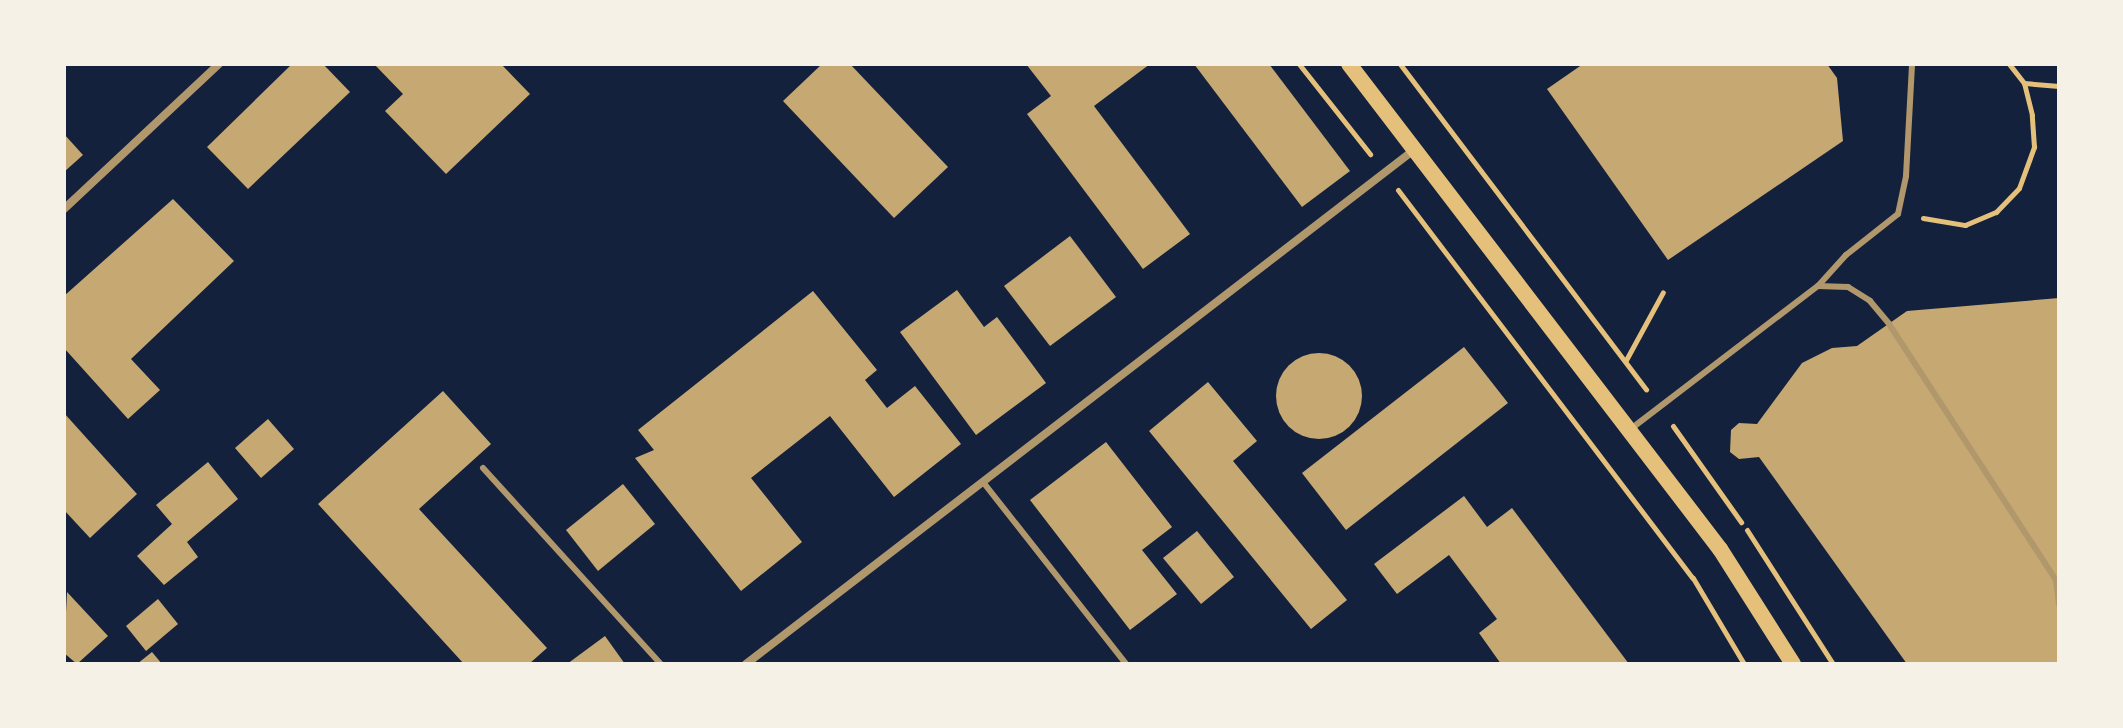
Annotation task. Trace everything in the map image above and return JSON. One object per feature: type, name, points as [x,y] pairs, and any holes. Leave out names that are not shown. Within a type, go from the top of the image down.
[{"type":"main road","points":[[1349,64],[1720,549],[1793,664]]},
{"type":"street","points":[[64,209],[219,64]]},
{"type":"street","points":[[746,664],[1415,150]]},
{"type":"lane","points":[[1629,430],[1818,286],[1846,255],[1898,214],[1906,176],[1912,64]]},
{"type":"lane","points":[[1818,286],[1848,287],[1870,301],[1889,324],[2056,580],[2059,605]]},
{"type":"lane","points":[[483,468],[661,664]]},
{"type":"lane","points":[[983,482],[1126,664]]},
{"type":"path","points":[[1299,64],[1693,578],[1744,664]]},
{"type":"path","points":[[1400,64],[1626,360],[1769,561],[1833,664]]},
{"type":"path","points":[[1898,214],[1965,225],[1996,212],[2019,188],[2034,147],[2024,83],[2009,64]]},
{"type":"path","points":[[2024,83],[2059,86]]},
{"type":"path","points":[[1626,360],[1663,292]]},
{"type":"building","points":[[292,64],[323,64],[350,92],[248,189],[207,147]]},
{"type":"building","points":[[374,64],[501,64],[530,94],[446,174],[385,111],[403,94]]},
{"type":"building","points":[[822,64],[850,64],[948,167],[894,218],[783,101]]},
{"type":"building","points":[[1026,64],[1150,64],[1094,106],[1190,234],[1143,269],[1027,114],[1051,96]]},
{"type":"building","points":[[1194,64],[1269,64],[1350,171],[1302,207]]},
{"type":"building","points":[[1583,64],[1827,64],[1837,78],[1843,141],[1668,260],[1547,89]]},
{"type":"building","points":[[64,134],[83,155],[64,172]]},
{"type":"building","points":[[173,199],[234,261],[131,359],[160,390],[128,419],[64,348],[64,296]]},
{"type":"building","points":[[1070,236],[1116,297],[1050,346],[1004,286]]},
{"type":"building","points":[[957,290],[984,327],[997,317],[1046,383],[976,435],[900,332]]},
{"type":"building","points":[[813,291],[877,370],[865,380],[887,408],[915,386],[961,444],[894,497],[830,416],[751,478],[802,542],[741,591],[635,458],[654,450],[638,430]]},
{"type":"building","points":[[2059,298],[2059,664],[1907,664],[1759,457],[1739,459],[1730,452],[1731,430],[1739,423],[1757,424],[1802,363],[1832,348],[1857,346],[1907,311]]},
{"type":"building","points":[[1464,347],[1508,403],[1346,530],[1302,473]]},
{"type":"building","points":[[1311,353],[1327,353],[1350,365],[1359,379],[1362,396],[1359,413],[1350,427],[1327,439],[1311,439],[1295,432],[1283,420],[1276,404],[1276,388],[1283,372],[1295,360]]},
{"type":"building","points":[[1208,382],[1257,441],[1233,461],[1347,600],[1311,629],[1149,431]]},
{"type":"building","points":[[443,391],[491,444],[419,509],[547,648],[529,664],[464,664],[318,504]]},
{"type":"building","points":[[64,413],[137,494],[90,538],[64,510]]},
{"type":"building","points":[[268,419],[294,449],[261,478],[235,448]]},
{"type":"building","points":[[1106,442],[1172,527],[1142,550],[1177,594],[1130,630],[1030,500]]},
{"type":"building","points":[[208,462],[238,499],[187,542],[198,557],[164,585],[137,556],[172,524],[156,505]]},
{"type":"building","points":[[623,484],[655,524],[598,571],[566,530]]},
{"type":"building","points":[[1464,496],[1487,527],[1512,508],[1629,664],[1501,664],[1479,633],[1497,619],[1449,555],[1397,594],[1374,564]]},
{"type":"building","points":[[1197,531],[1234,577],[1201,604],[1163,558]]},
{"type":"building","points":[[67,592],[108,636],[77,664],[64,653]]},
{"type":"building","points":[[158,599],[178,624],[146,651],[126,626]]},
{"type":"building","points":[[605,636],[625,664],[567,664]]},
{"type":"building","points":[[152,652],[162,664],[137,664]]}]
